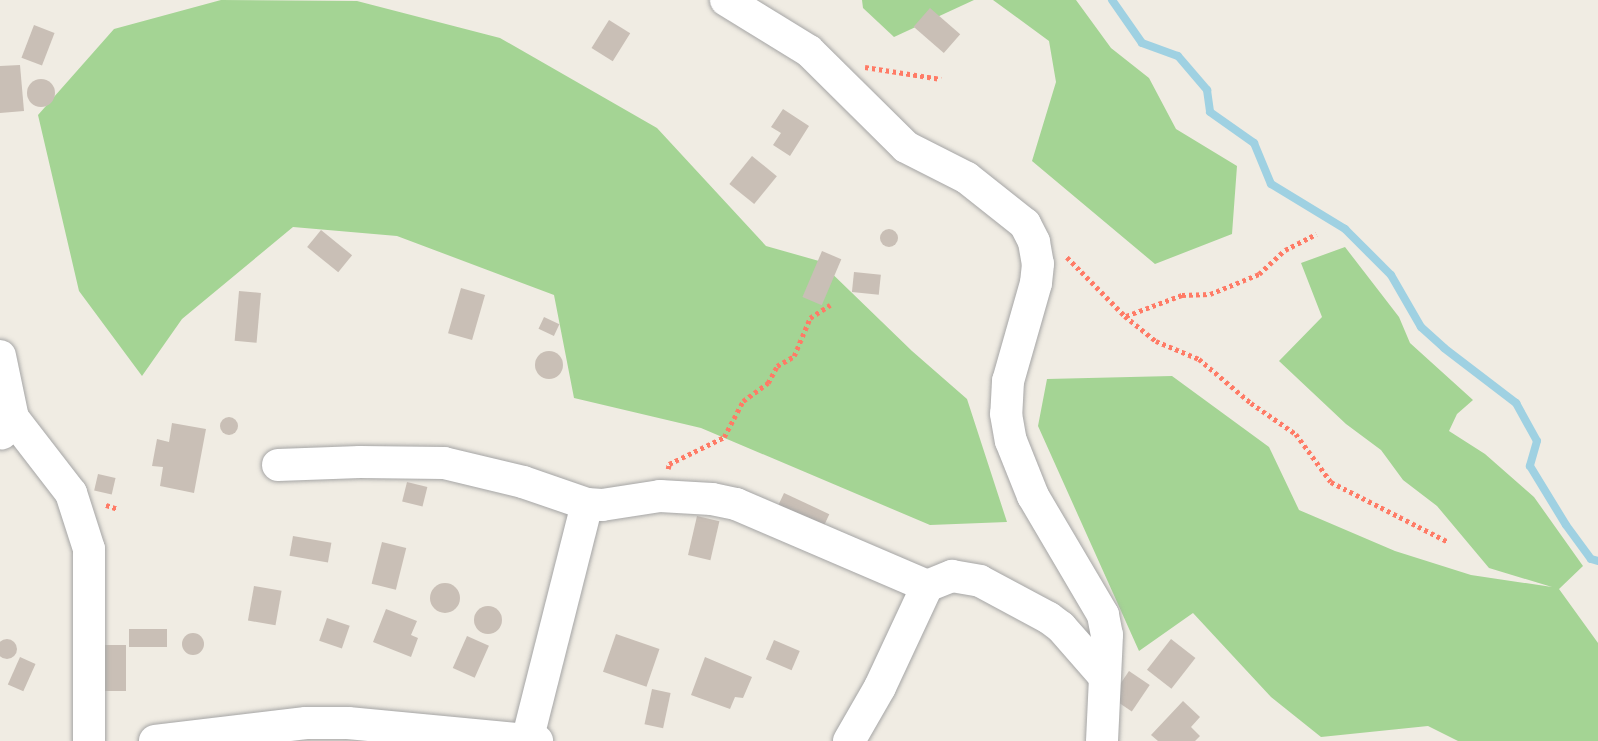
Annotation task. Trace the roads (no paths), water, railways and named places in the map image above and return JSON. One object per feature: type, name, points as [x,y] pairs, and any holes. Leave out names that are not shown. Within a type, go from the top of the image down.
[{"type":"street","points":[[726,0],[809,51],[906,147],[967,178],[1025,224],[1034,242],[1038,264],[1036,284],[1008,381],[1006,414],[1011,441],[1033,496],[1103,615],[1107,635],[1102,741]]},
{"type":"street","points":[[0,356],[7,427],[71,492],[89,549],[89,741]]},
{"type":"street","points":[[278,465],[444,463],[523,482],[587,504],[602,505],[660,496],[712,499],[757,511],[927,586]]},
{"type":"street","points":[[155,741],[306,723],[348,723],[531,740],[587,504]]},
{"type":"street","points":[[849,741],[880,687],[927,586],[953,576],[966,577],[1037,610],[1061,627],[1104,676]]},
{"type":"waterway","points":[[1112,0],[1142,43],[1178,56],[1207,90],[1210,112],[1254,143],[1271,184],[1345,229],[1391,275],[1421,327],[1516,403],[1537,441],[1530,466],[1566,525],[1591,559],[1598,561]]}]
